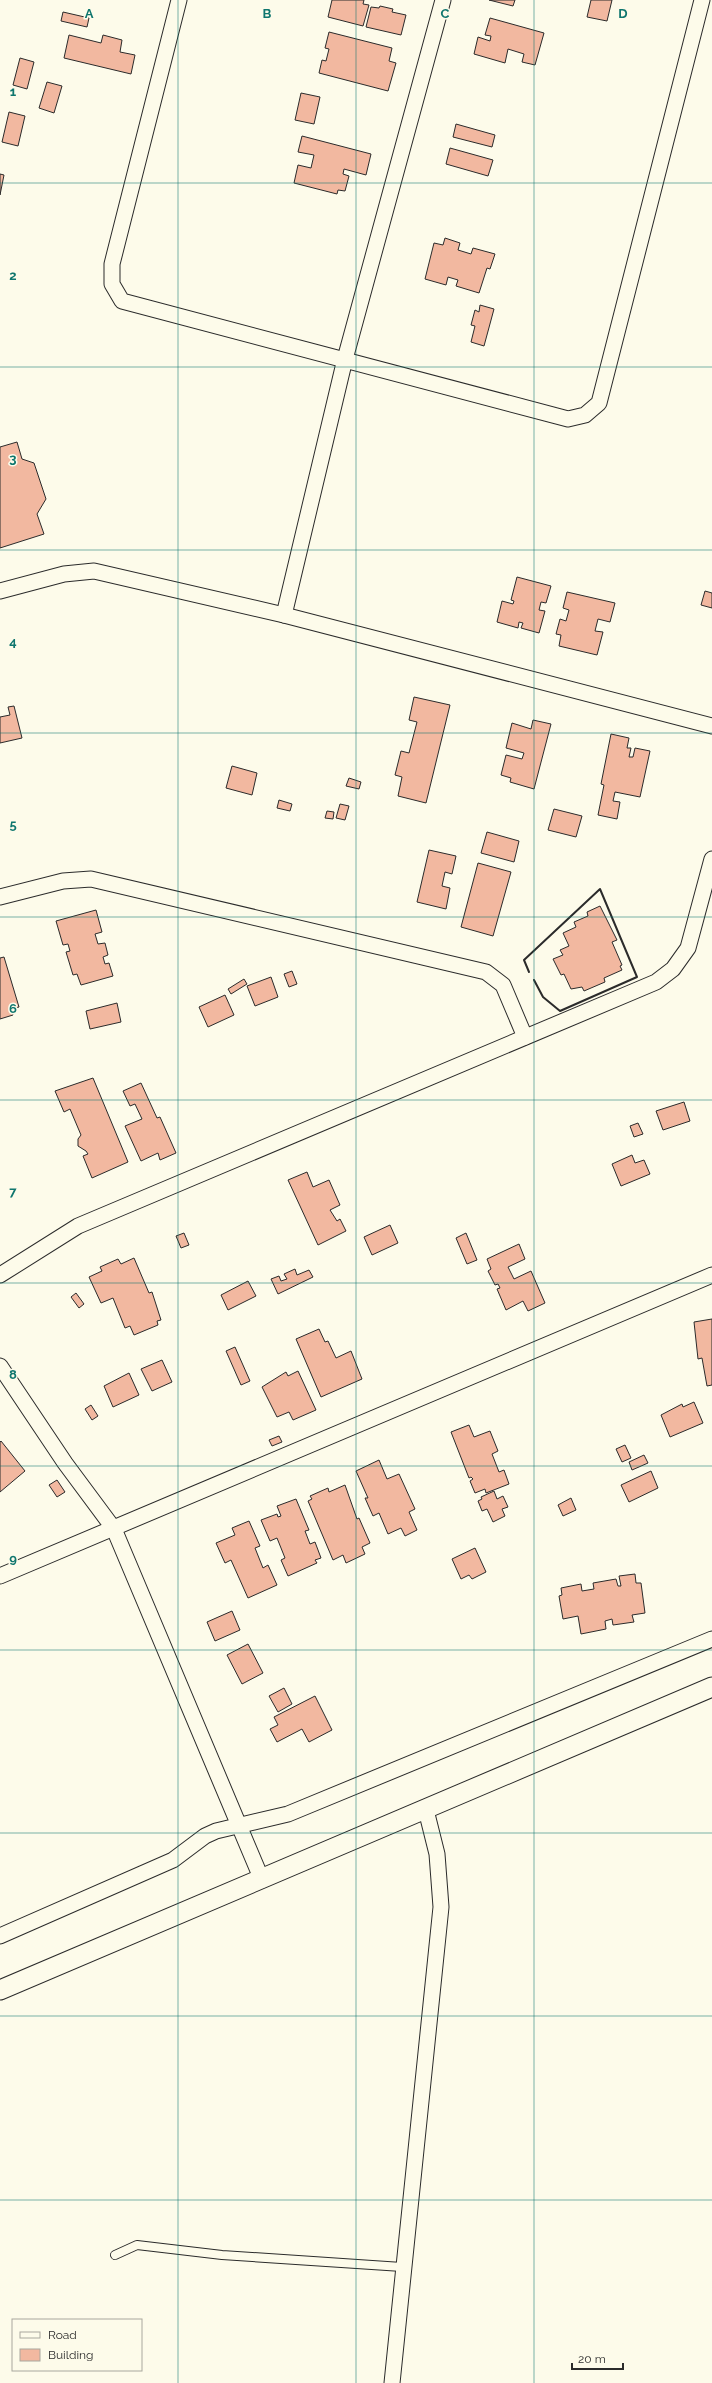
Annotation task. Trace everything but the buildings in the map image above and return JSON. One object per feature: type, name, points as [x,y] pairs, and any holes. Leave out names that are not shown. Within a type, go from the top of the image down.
[{"type":"street","points":[[179,0],[112,264],[112,284],[122,301],[345,359],[568,420],[585,415],[599,403],[702,0]]},
{"type":"street","points":[[284,614],[345,359],[443,0]]},
{"type":"street","points":[[0,591],[64,574],[94,571],[284,614],[712,726]]},
{"type":"street","points":[[0,1275],[78,1226],[656,982],[674,969],[688,948],[712,859]]},
{"type":"street","points":[[0,897],[63,880],[91,879],[486,972],[503,985],[525,1037]]},
{"type":"street","points":[[0,1576],[114,1529],[712,1274]]},
{"type":"street","points":[[0,1366],[65,1463],[114,1529],[262,1880]]},
{"type":"street","points":[[0,1936],[174,1860],[204,1836],[239,1824],[288,1814],[712,1639]]},
{"type":"street","points":[[0,1990],[262,1880],[712,1687]]},
{"type":"street","points":[[392,2383],[402,2267],[441,1907],[437,1854],[426,1810]]},
{"type":"lane","points":[[114,2254],[137,2245],[222,2256],[402,2267]]},
{"type":"wall","points":[[529,972],[524,960],[600,889],[637,977],[560,1011],[543,997],[534,980]]}]
